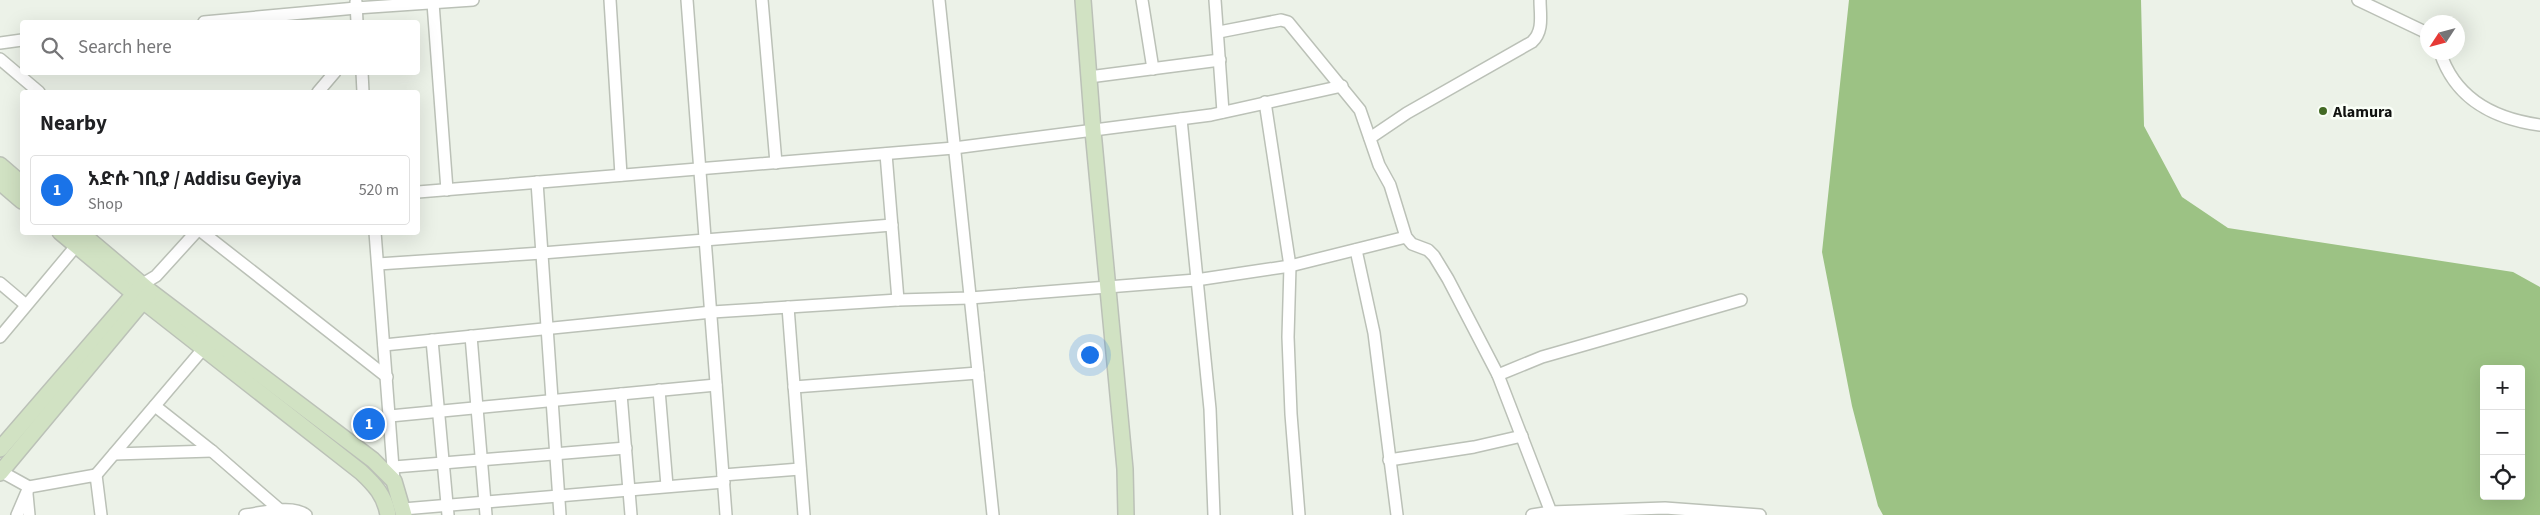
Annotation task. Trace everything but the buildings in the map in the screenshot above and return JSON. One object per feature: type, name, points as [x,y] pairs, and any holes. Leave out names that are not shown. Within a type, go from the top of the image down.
[{"type":"main road","points":[[1083,0],[1093,131],[1126,469],[1126,515]]},
{"type":"main road","points":[[0,165],[20,182]]},
{"type":"main road","points":[[0,182],[20,199]]},
{"type":"main road","points":[[80,238],[203,348],[361,472],[377,487],[384,498],[388,515]]},
{"type":"main road","points":[[0,449],[142,293]]},
{"type":"main road","points":[[0,472],[142,293]]},
{"type":"main road","points":[[142,293],[394,474],[403,512]]},
{"type":"street","points":[[221,20],[356,4],[433,4],[473,0]]},
{"type":"street","points":[[610,0],[621,176]]},
{"type":"street","points":[[687,0],[726,515]]},
{"type":"street","points":[[762,0],[776,163]]},
{"type":"street","points":[[939,0],[993,515]]},
{"type":"street","points":[[1142,0],[1154,69]]},
{"type":"street","points":[[1215,0],[1219,32],[1223,112]]},
{"type":"street","points":[[1370,138],[1407,113],[1532,42],[1538,36],[1541,29],[1540,0]]},
{"type":"street","points":[[2358,0],[2420,30]]},
{"type":"street","points":[[356,4],[358,20]]},
{"type":"street","points":[[433,4],[447,190]]},
{"type":"street","points":[[1219,32],[1281,20],[1288,22],[1360,110],[1379,165],[1390,185],[1406,237],[1412,244],[1428,250],[1440,265],[1498,375],[1552,514]]},
{"type":"street","points":[[0,43],[20,40]]},
{"type":"street","points":[[0,59],[37,90]]},
{"type":"street","points":[[1089,77],[1220,60]]},
{"type":"street","points":[[2442,60],[2464,94],[2479,106],[2515,121],[2540,124]]},
{"type":"street","points":[[320,90],[332,75]]},
{"type":"street","points":[[362,75],[363,90]]},
{"type":"street","points":[[420,192],[954,148],[1180,119],[1223,112],[1342,86]]},
{"type":"street","points":[[1266,102],[1290,266],[1288,337],[1291,414],[1300,515]]},
{"type":"street","points":[[1180,119],[1210,408],[1214,515]]},
{"type":"street","points":[[886,154],[898,300]]},
{"type":"street","points":[[537,182],[548,329],[557,495],[560,515]]},
{"type":"street","points":[[378,264],[892,225]]},
{"type":"street","points":[[142,293],[193,235]]},
{"type":"street","points":[[206,235],[387,377]]},
{"type":"street","points":[[375,235],[394,474],[443,462],[626,448]]},
{"type":"street","points":[[384,345],[712,312],[898,300],[970,298],[1196,280],[1290,266],[1406,237]]},
{"type":"street","points":[[0,336],[80,238]]},
{"type":"street","points":[[1356,250],[1374,333],[1397,515]]},
{"type":"street","points":[[0,283],[26,305]]},
{"type":"street","points":[[1498,375],[1542,357],[1741,300]]},
{"type":"street","points":[[788,308],[804,515]]},
{"type":"street","points":[[471,336],[486,515]]},
{"type":"street","points":[[432,340],[447,509]]},
{"type":"street","points":[[0,472],[28,489],[96,475],[203,348]]},
{"type":"street","points":[[794,386],[978,373]]},
{"type":"street","points":[[390,416],[716,384]]},
{"type":"street","points":[[659,390],[667,486]]},
{"type":"street","points":[[621,394],[631,515]]},
{"type":"street","points":[[155,406],[212,451],[280,510]]},
{"type":"street","points":[[1389,460],[1474,447],[1522,436]]},
{"type":"street","points":[[114,454],[212,451]]},
{"type":"street","points":[[403,512],[447,509],[485,501],[667,486],[800,469]]},
{"type":"street","points":[[96,475],[101,515]]},
{"type":"street","points":[[17,515],[28,489]]},
{"type":"street","points":[[28,489],[29,515]]},
{"type":"street","points":[[1532,515],[1665,508],[1760,515]]},
{"type":"street","points":[[245,515],[280,510],[301,511],[306,515]]},
{"type":"green space","points":[[1849,0],[2141,0],[2144,126],[2182,197],[2228,228],[2513,272],[2540,287],[2540,515],[1883,515],[1878,506],[1852,406],[1822,252]]},
{"type":"place","name":"Alamura","points":[[2323,111]]},
{"type":"place","name":"አድሱ ገቢያ / Addisu Geyiya","points":[[369,424]]}]
